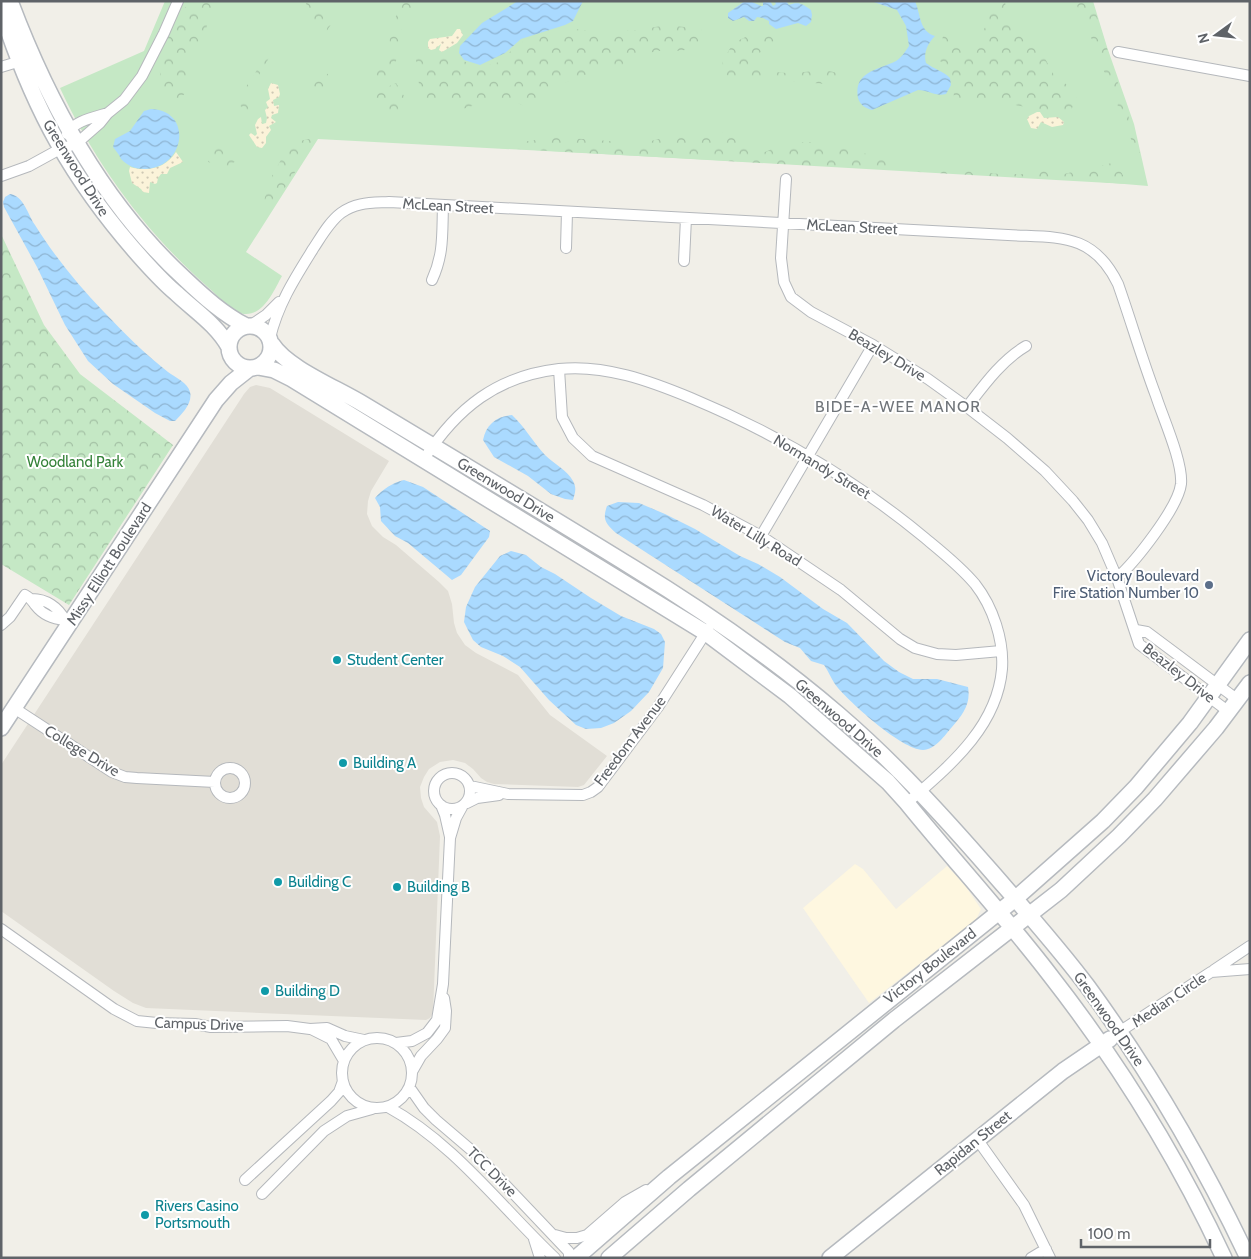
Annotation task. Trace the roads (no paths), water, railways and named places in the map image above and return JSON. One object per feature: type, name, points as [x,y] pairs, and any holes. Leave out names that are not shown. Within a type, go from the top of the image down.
[{"type":"street","name":"Greenwood Drive","points":[[10,1],[35,100],[60,149],[112,224],[174,292],[214,326],[229,350]]},
{"type":"street","points":[[1,176],[29,166],[60,149],[76,144],[124,100],[142,76],[178,1]]},
{"type":"street","name":"Greenwood Drive","points":[[1,9],[26,60],[102,184],[151,245],[202,294],[233,319],[248,325]]},
{"type":"street","points":[[1118,52],[1250,76]]},
{"type":"street","points":[[1,67],[26,60]]},
{"type":"street","points":[[60,149],[68,130],[84,121],[108,113]]},
{"type":"street","name":"Beazley Drive","points":[[786,179],[782,271],[786,289],[791,297],[810,312],[873,345],[928,379],[967,407],[1045,471],[1073,501],[1088,520],[1102,543],[1117,578],[1129,616],[1136,630],[1139,644],[1213,691],[1233,706]]},
{"type":"street","name":"McLean Street","points":[[271,341],[278,310],[286,293],[324,232],[340,214],[349,208],[367,203],[1058,238],[1080,243],[1090,248],[1106,262],[1118,284],[1174,449],[1181,478],[1179,491],[1170,510],[1140,555],[1117,578]]},
{"type":"street","points":[[432,280],[442,253],[444,206]]},
{"type":"street","points":[[566,248],[567,212]]},
{"type":"street","points":[[684,261],[686,218]]},
{"type":"street","name":"McLean Street","points":[[248,325],[274,308],[286,293]]},
{"type":"street","points":[[248,325],[261,328],[271,341],[272,351],[269,358],[254,368],[235,362],[229,350],[230,340],[234,333],[239,328],[248,325]]},
{"type":"street","name":"Greenwood Drive","points":[[271,341],[278,354],[290,362],[433,446],[714,619],[771,660],[840,716],[920,792],[1029,915],[1082,980],[1154,1085],[1201,1164],[1248,1258]]},
{"type":"street","points":[[761,536],[873,345]]},
{"type":"street","points":[[967,407],[1002,365],[1026,346]]},
{"type":"street","name":"Missy Elliott Boulevard","points":[[216,400],[223,384],[229,350]]},
{"type":"street","name":"Greenwood Drive","points":[[254,368],[274,370],[292,379],[706,633],[796,701],[888,782],[1054,979],[1101,1044],[1144,1109],[1191,1190],[1224,1258]]},
{"type":"street","name":"Missy Elliott Boulevard","points":[[1,728],[67,622],[216,400],[231,383],[254,368]]},
{"type":"street","name":"Normandy Street","points":[[424,459],[456,418],[484,394],[518,378],[536,373],[559,369],[594,369],[638,379],[672,390],[746,423],[807,456],[868,494],[902,519],[968,576],[986,601],[999,635],[1002,667],[999,686],[990,714],[968,744],[907,803]]},
{"type":"street","name":"Water Lilly Road","points":[[559,369],[562,417],[567,429],[582,448],[592,456],[703,505],[761,536],[841,590],[915,648],[937,654],[956,656],[1001,651]]},
{"type":"street","points":[[1,625],[28,597],[38,608],[53,619],[67,622]]},
{"type":"street","name":"Freedom Avenue","points":[[441,806],[451,810],[477,798],[508,794],[583,795],[592,792],[658,707],[714,619]]},
{"type":"street","name":"Victory Boulevard","points":[[576,1258],[669,1177],[1015,899],[1085,838],[1162,758],[1190,724],[1250,640]]},
{"type":"street","name":"Victory Boulevard","points":[[609,1258],[780,1112],[894,1020],[1061,890],[1119,836],[1187,764],[1250,683]]},
{"type":"street","name":"College Drive","points":[[14,708],[112,772],[125,777],[215,782]]},
{"type":"street","name":"Freedom Avenue","points":[[396,1043],[412,1040],[427,1033],[437,1020],[443,984],[450,838],[456,818],[470,798],[470,786],[462,776],[457,774],[444,775],[439,779],[434,790],[435,796],[445,815],[450,838]]},
{"type":"street","name":"Freedom Avenue","points":[[470,786],[508,794]]},
{"type":"street","name":"Campus Drive","points":[[1,929],[114,1009],[137,1021],[157,1024],[196,1024],[211,1027],[287,1026],[310,1029],[327,1028],[345,1036],[364,1040]]},
{"type":"street","points":[[1211,972],[1250,946]]},
{"type":"street","name":"Median Circle","points":[[1119,1032],[1211,972],[1250,969]]},
{"type":"street","name":"Freedom Avenue","points":[[413,1070],[421,1056],[438,1039],[445,1028],[446,1011],[443,984]]},
{"type":"street","name":"Campus Drive","points":[[310,1029],[331,1039],[344,1062]]},
{"type":"street","name":"Rapidan Street","points":[[830,1258],[1063,1071],[1119,1032]]},
{"type":"street","points":[[262,1194],[324,1131],[347,1116],[388,1107],[396,1104],[405,1096],[410,1088],[413,1070],[411,1061],[405,1050],[396,1043],[386,1039],[364,1040],[354,1046],[344,1062],[342,1076],[350,1097],[360,1105],[372,1109]]},
{"type":"street","points":[[245,1180],[339,1092],[343,1081]]},
{"type":"street","name":"TCC Drive","points":[[410,1088],[424,1108],[477,1155],[554,1235],[569,1252],[569,1258]]},
{"type":"street","name":"TCC Drive","points":[[388,1107],[407,1118],[442,1144],[555,1258]]},
{"type":"street","points":[[977,1139],[1024,1205],[1048,1254],[1031,1258]]},
{"type":"street","points":[[554,1235],[578,1238],[587,1235],[625,1202],[669,1177]]},
{"type":"street","points":[[534,1238],[540,1258]]},
{"type":"water","points":[[518,1],[583,1],[573,21],[565,25],[521,39],[505,53],[480,65],[464,60],[459,53],[460,46],[482,23]]},
{"type":"water","points":[[745,1],[761,6],[763,6],[763,1],[770,1],[773,6],[776,4],[774,1],[786,1],[789,5],[800,4],[811,10],[811,22],[806,26],[798,23],[776,29],[769,24],[769,21],[763,18],[757,17],[754,21],[749,21],[744,17],[733,21],[728,18],[728,13]]},
{"type":"water","points":[[871,1],[915,1],[923,26],[930,34],[935,36],[927,48],[926,63],[950,78],[951,85],[946,94],[939,95],[918,90],[872,110],[861,104],[858,98],[858,89],[859,82],[863,77],[896,61],[909,46],[906,26],[897,10]]},
{"type":"water","points":[[151,109],[164,112],[174,119],[178,128],[179,139],[176,150],[169,159],[159,166],[145,169],[135,168],[121,159],[113,147],[115,139],[130,131],[144,111]]},
{"type":"water","points":[[10,194],[19,198],[51,248],[94,302],[143,351],[187,386],[191,396],[190,400],[175,421],[170,421],[155,413],[113,384],[88,361],[65,325],[37,267],[4,207],[5,197]]},
{"type":"water","points":[[512,415],[545,455],[570,477],[575,488],[573,500],[551,494],[528,476],[494,457],[483,440],[484,435],[489,426],[497,419]]},
{"type":"water","points":[[404,480],[423,487],[490,531],[489,537],[461,575],[452,580],[408,543],[395,536],[381,521],[380,507],[375,498],[388,487]]},
{"type":"water","points":[[618,502],[639,503],[665,514],[780,577],[823,609],[847,623],[884,661],[899,672],[913,679],[937,679],[968,687],[968,699],[963,713],[943,738],[932,748],[923,750],[903,742],[878,725],[845,696],[824,665],[811,661],[800,648],[785,642],[616,533],[607,524],[605,515],[607,506]]},
{"type":"water","points":[[511,551],[526,555],[541,567],[621,616],[654,629],[661,634],[665,642],[663,668],[649,692],[631,711],[614,723],[601,728],[586,729],[576,725],[549,700],[520,667],[503,656],[481,647],[473,640],[464,622],[466,607],[475,587],[500,556]]},
{"type":"place","name":"Victory Boulevard Fire Station Number 10","points":[[1209,585]]},
{"type":"place","name":"Student Center","points":[[337,660]]},
{"type":"place","name":"Building A","points":[[343,763]]},
{"type":"place","name":"Building C","points":[[278,882]]},
{"type":"place","name":"Building B","points":[[397,887]]},
{"type":"place","name":"Building D","points":[[265,991]]},
{"type":"place","name":"Rivers Casino Portsmouth","points":[[145,1215]]},
{"type":"district","name":"BIDE-A-WEE MANOR","points":[[898,406]]},
{"type":"park label","name":"Woodland Park","points":[[75,462]]}]
